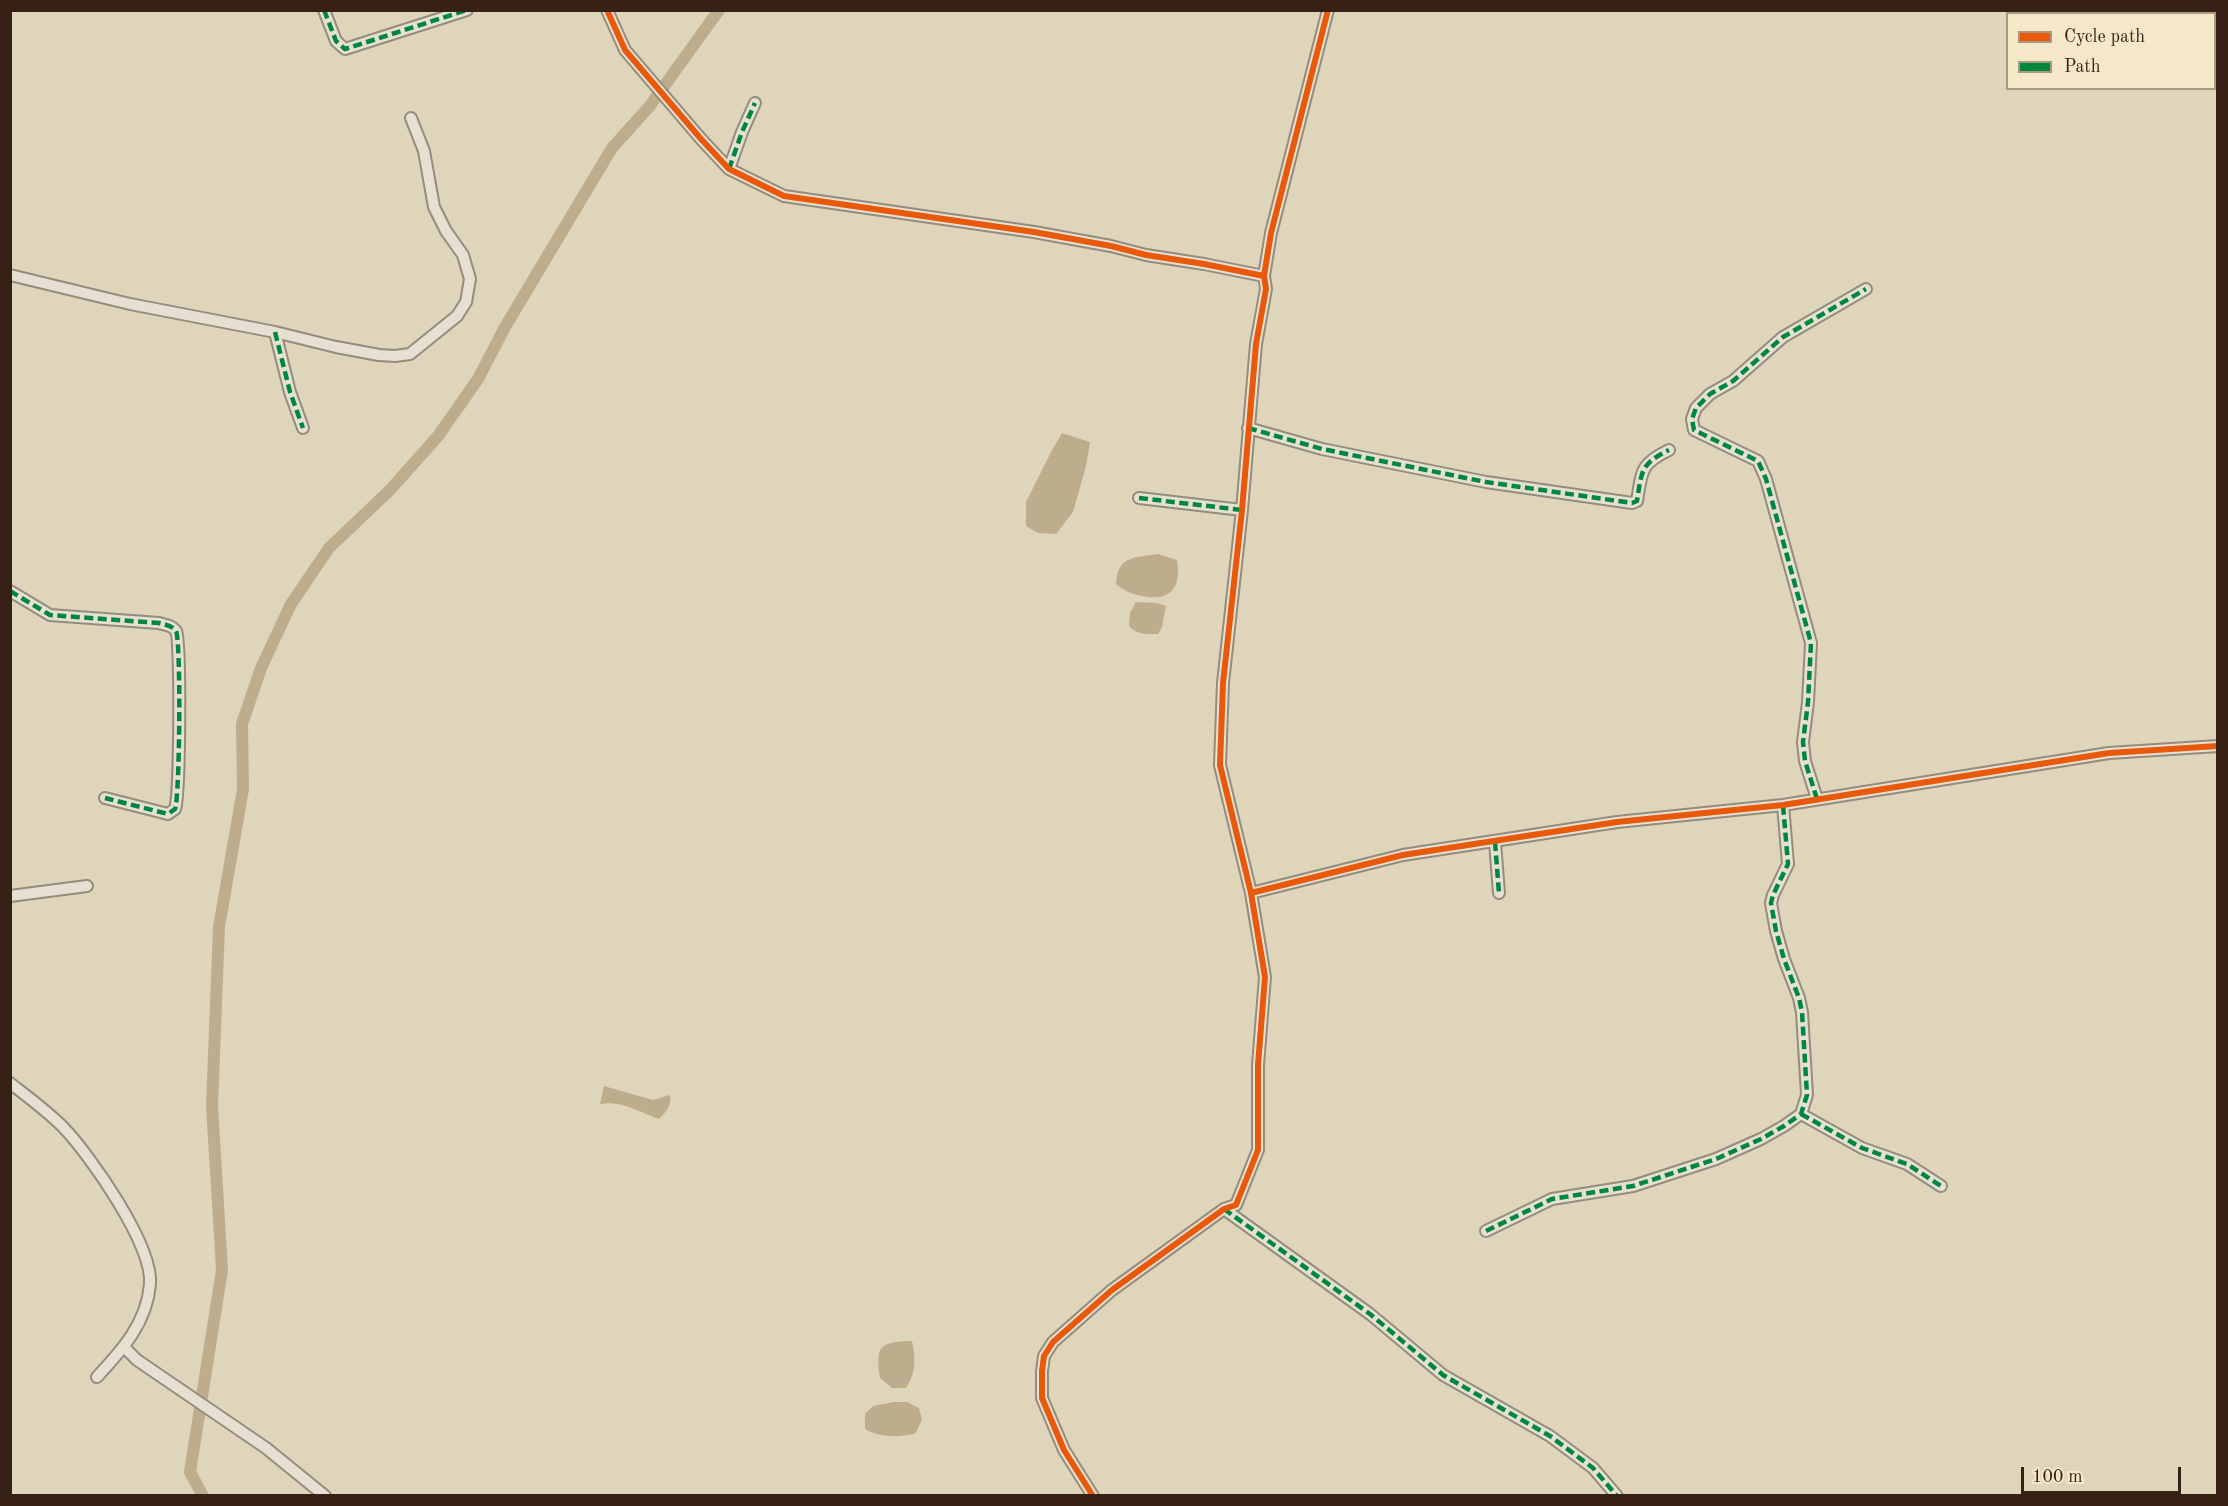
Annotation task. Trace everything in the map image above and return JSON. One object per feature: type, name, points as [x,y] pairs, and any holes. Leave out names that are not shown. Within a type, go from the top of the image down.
[{"type":"street","points":[[324,10],[336,40],[345,49],[467,10]]},
{"type":"street","points":[[607,10],[625,50],[701,140],[729,169],[784,196],[1034,232],[1264,276]]},
{"type":"street","points":[[1094,1496],[1064,1450],[1042,1398],[1044,1356],[1053,1342],[1112,1290],[1224,1209],[1236,1205],[1258,1150],[1258,1065],[1265,977],[1251,893],[1220,765],[1223,683],[1242,510],[1256,344],[1266,289],[1264,276],[1271,233],[1328,10]]},
{"type":"street","points":[[729,169],[755,103]]},
{"type":"street","points":[[10,275],[130,304],[275,332],[379,356],[410,354],[457,316],[466,302],[470,279],[463,255],[446,231],[434,207],[424,151],[411,118]]},
{"type":"street","points":[[1817,799],[1805,761],[1803,742],[1811,643],[1766,479],[1758,461],[1694,429],[1692,419],[1696,408],[1710,394],[1733,381],[1782,337],[1866,289]]},
{"type":"street","points":[[275,332],[290,392],[303,428]]},
{"type":"street","points":[[1248,428],[1322,449],[1486,482],[1632,503],[1637,501],[1647,463],[1669,450]]},
{"type":"street","points":[[1139,498],[1242,510]]},
{"type":"street","points":[[10,591],[50,615],[159,623],[170,626],[176,632],[179,648],[176,810],[168,814],[105,798]]},
{"type":"street","points":[[1251,893],[1403,855],[1617,822],[1783,805],[2079,757],[2136,750],[2217,746]]},
{"type":"street","points":[[1486,1231],[1552,1199],[1633,1186],[1716,1159],[1761,1139],[1801,1114],[1807,1095],[1802,1012],[1776,932],[1771,903],[1788,864],[1783,805]]},
{"type":"street","points":[[1496,842],[1499,893]]},
{"type":"street","points":[[10,896],[87,886]]},
{"type":"street","points":[[10,1083],[63,1127],[111,1188],[146,1256],[150,1282],[146,1306],[136,1329],[124,1347],[97,1377]]},
{"type":"street","points":[[1801,1114],[1862,1148],[1906,1164],[1941,1186]]},
{"type":"street","points":[[1224,1209],[1370,1314],[1443,1374],[1550,1436],[1593,1468],[1617,1496]]},
{"type":"street","points":[[124,1347],[137,1360],[266,1448],[325,1496]]},
{"type":"shaded area","points":[[1062,433],[1090,442],[1086,466],[1073,512],[1056,534],[1038,533],[1026,526],[1026,502]]},
{"type":"shaded area","points":[[1158,554],[1177,560],[1176,585],[1167,595],[1142,596],[1128,592],[1116,584],[1117,575],[1124,563],[1135,558]]},
{"type":"shaded area","points":[[1136,602],[1166,606],[1162,627],[1158,634],[1138,632],[1129,626],[1130,613]]},
{"type":"shaded area","points":[[604,1086],[653,1100],[670,1095],[670,1102],[659,1119],[623,1105],[600,1104]]},
{"type":"shaded area","points":[[912,1341],[914,1360],[912,1377],[906,1388],[892,1388],[880,1378],[879,1352],[886,1344]]},
{"type":"shaded area","points":[[907,1402],[919,1408],[922,1420],[915,1434],[889,1436],[865,1429],[865,1414],[873,1406]]},
{"type":"waterway","points":[[203,1496],[190,1472],[222,1270],[212,1106],[219,927],[243,789],[242,724],[261,668],[291,604],[329,548],[390,490],[438,436],[478,379],[505,327],[612,148],[649,107],[719,10]]},
{"type":"marked path","points":[[324,10],[336,41],[345,49],[467,10]]},
{"type":"marked path","points":[[729,169],[755,103]]},
{"type":"marked path","points":[[1817,799],[1805,761],[1803,742],[1811,643],[1766,479],[1758,461],[1694,430],[1692,419],[1696,408],[1710,394],[1733,381],[1783,337],[1866,289]]},
{"type":"marked path","points":[[275,332],[290,392],[303,428]]},
{"type":"marked path","points":[[1248,428],[1322,449],[1486,482],[1632,503],[1637,501],[1642,475],[1647,464],[1669,450]]},
{"type":"marked path","points":[[1139,498],[1242,510]]},
{"type":"marked path","points":[[10,591],[50,615],[159,623],[170,626],[176,631],[179,661],[179,719],[175,809],[168,814],[105,798]]},
{"type":"marked path","points":[[1486,1231],[1552,1199],[1633,1186],[1716,1159],[1761,1139],[1801,1114],[1807,1095],[1802,1012],[1776,931],[1771,903],[1788,864],[1783,805]]},
{"type":"marked path","points":[[1495,842],[1499,893]]},
{"type":"marked path","points":[[1801,1114],[1862,1148],[1907,1164],[1941,1186]]},
{"type":"marked path","points":[[1224,1209],[1370,1314],[1443,1375],[1550,1436],[1593,1468],[1617,1496]]},
{"type":"cycle path","points":[[607,10],[625,50],[729,169],[784,196],[1034,232],[1264,276]]},
{"type":"cycle path","points":[[1093,1496],[1064,1450],[1042,1398],[1044,1356],[1053,1342],[1112,1290],[1224,1209],[1236,1205],[1258,1150],[1258,1065],[1265,977],[1251,893],[1220,765],[1223,683],[1242,510],[1256,344],[1266,289],[1264,276],[1271,233],[1328,10]]},
{"type":"cycle path","points":[[1251,893],[1403,855],[1617,822],[1783,805],[2109,753],[2218,746]]}]
